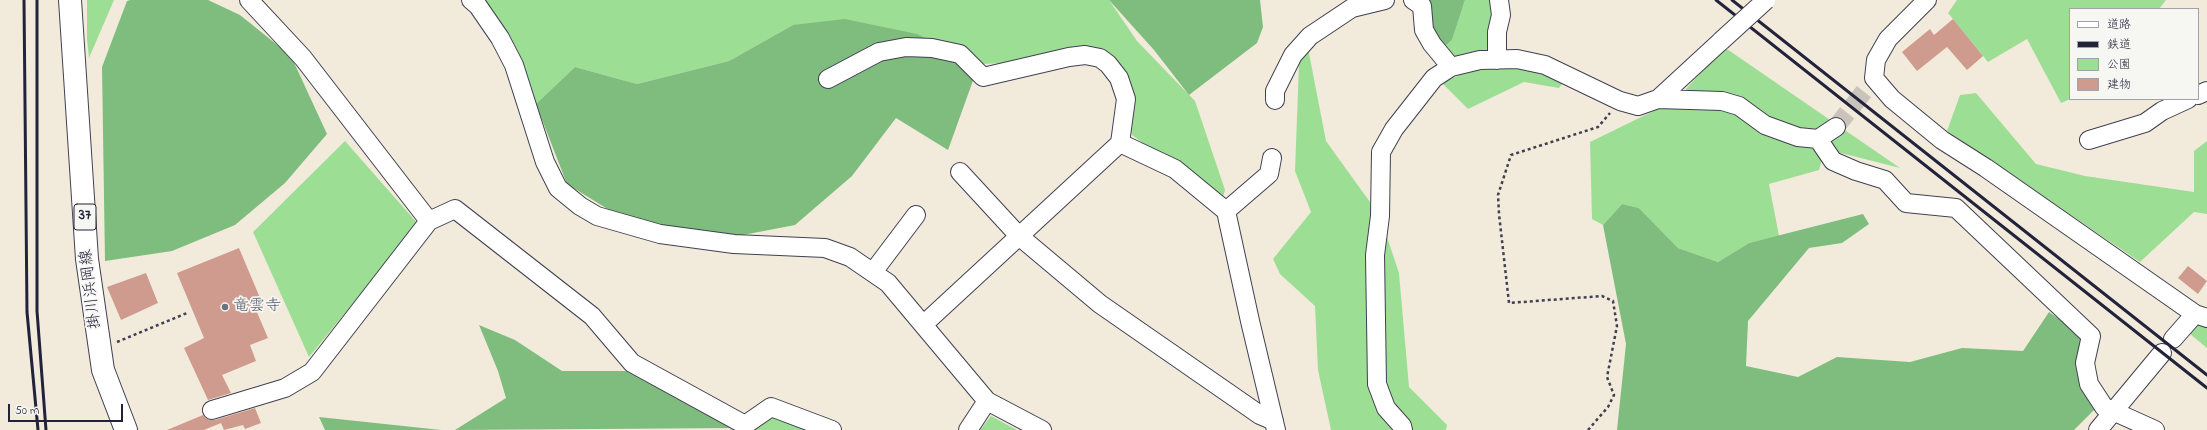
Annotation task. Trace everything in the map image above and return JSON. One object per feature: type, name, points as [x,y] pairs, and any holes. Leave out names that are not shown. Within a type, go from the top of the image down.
[{"type":"main road","name":"掛川浜岡線","points":[[70,0],[87,259],[103,370],[126,430]]},
{"type":"street","points":[[249,0],[303,58],[429,221]]},
{"type":"street","points":[[471,0],[478,6],[500,38],[514,65],[548,169],[558,188],[580,206],[597,216],[660,234],[734,244],[825,248],[850,257],[888,283],[924,324],[987,401],[1042,430]]},
{"type":"street","points":[[1275,100],[1275,91],[1293,55],[1310,36],[1352,4],[1385,0]]},
{"type":"street","points":[[1413,0],[1422,6],[1424,30],[1432,44],[1451,67]]},
{"type":"street","points":[[1497,60],[1497,32],[1501,15],[1499,0]]},
{"type":"street","points":[[1658,99],[1766,0]]},
{"type":"street","points":[[1927,0],[1888,39],[1876,60],[1870,83],[1942,140],[1986,168],[2201,316],[2167,346],[2098,430]]},
{"type":"street","points":[[828,80],[879,52],[906,47],[932,48],[960,54],[983,77],[1069,57],[1085,55],[1100,58],[1108,64],[1119,78],[1126,100],[1120,143],[924,324]]},
{"type":"street","points":[[1403,430],[1402,426],[1386,408],[1377,384],[1375,255],[1380,216],[1380,152],[1394,128],[1434,78],[1451,67],[1480,60],[1517,59],[1545,65],[1620,101],[1638,106],[1658,99],[1722,101],[1739,106],[1765,125],[1798,137],[1818,139],[1836,127]]},
{"type":"street","points":[[2089,140],[2145,124],[2162,112],[2186,100]]},
{"type":"street","points":[[1818,139],[1833,161],[1856,172],[1885,180],[1906,203],[1956,208],[2091,336],[2085,363],[2089,384],[2104,407],[2156,430]]},
{"type":"street","points":[[1120,143],[1175,169],[1226,211],[1275,426]]},
{"type":"street","points":[[1226,211],[1269,174],[1272,158]]},
{"type":"street","points":[[960,172],[1020,236],[1100,304],[1275,426]]},
{"type":"street","points":[[212,410],[285,388],[312,372],[429,221],[455,209],[592,316],[632,363],[745,425],[771,407],[832,430]]},
{"type":"street","points":[[873,272],[916,215]]},
{"type":"street","points":[[968,430],[987,401]]},
{"type":"path","points":[[1588,430],[1608,407],[1614,395],[1607,377],[1618,326],[1614,301],[1602,296],[1509,303],[1498,195],[1511,155],[1598,127],[1620,101]]},
{"type":"path","points":[[99,349],[187,313]]},
{"type":"green space","points":[[87,0],[114,0],[89,58],[87,39]]},
{"type":"green space","points":[[208,0],[240,15],[291,56],[327,134],[285,183],[235,225],[172,251],[105,261],[102,67],[127,1]]},
{"type":"green space","points":[[481,0],[1109,0],[1137,41],[1195,101],[1225,190],[1222,201],[1132,135],[1116,79],[1097,60],[979,64],[793,25],[729,61],[637,84],[575,67],[536,104]]},
{"type":"green space","points":[[1109,0],[1260,0],[1263,27],[1257,43],[1189,95],[1154,50]]},
{"type":"green space","points":[[1423,0],[1465,0],[1452,40],[1443,48],[1428,30]]},
{"type":"green space","points":[[1465,0],[1494,0],[1490,64],[1543,69],[1565,80],[1559,88],[1524,82],[1468,109],[1442,83],[1462,74],[1443,48],[1452,40]]},
{"type":"green space","points":[[1957,0],[2166,0],[2160,8],[2069,8],[2069,99],[2061,103],[2027,39],[1988,62],[1948,13]]},
{"type":"green space","points":[[845,19],[917,34],[979,64],[948,150],[896,118],[852,176],[795,225],[722,239],[614,213],[567,184],[536,104],[575,67],[637,84],[729,61],[793,25]]},
{"type":"green space","points":[[1307,43],[1326,141],[1380,216],[1399,273],[1409,387],[1447,425],[1446,430],[1331,430],[1318,370],[1315,306],[1280,274],[1273,259],[1311,212],[1295,171],[1299,64]]},
{"type":"green space","points":[[1724,47],[1900,168],[1825,149],[1819,170],[1769,184],[1779,236],[1749,243],[1718,262],[1678,248],[1639,208],[1622,204],[1603,225],[1592,219],[1590,142],[1676,100]]},
{"type":"green space","points":[[1976,93],[2036,164],[2085,176],[2194,192],[2194,151],[2207,141],[2207,214],[2194,212],[2140,262],[1947,131],[1960,95]]},
{"type":"green space","points":[[345,141],[418,224],[309,357],[253,232]]},
{"type":"green space","points":[[1622,204],[1639,208],[1678,248],[1718,262],[1749,243],[1863,214],[1869,224],[1842,243],[1809,248],[1748,321],[1746,366],[1798,377],[1837,357],[1910,362],[1962,348],[2023,351],[2049,312],[2083,336],[2096,408],[2074,430],[1617,430],[1626,344],[1603,225]]},
{"type":"green space","points":[[2196,324],[2207,327],[2207,348],[2184,329]]},
{"type":"green space","points":[[479,325],[515,340],[562,371],[630,371],[735,428],[455,430],[506,398],[498,371]]},
{"type":"green space","points":[[771,407],[832,430],[729,430]]},
{"type":"green space","points":[[991,416],[1017,430],[980,430]]},
{"type":"green space","points":[[319,417],[441,430],[325,430]]},
{"type":"building","points":[[1953,19],[1983,56],[1967,70],[1947,47],[1917,71],[1902,52],[1930,29],[1934,35]]},
{"type":"building","name":"竜雲寺","points":[[239,248],[263,305],[256,310],[268,338],[250,345],[256,361],[222,375],[231,393],[208,400],[184,348],[204,338],[177,273]]},
{"type":"building","points":[[2188,266],[2207,281],[2198,294],[2178,278]]},
{"type":"building","points":[[146,273],[158,303],[121,320],[107,287]]},
{"type":"building","points":[[255,408],[261,423],[245,429],[243,425],[224,430],[221,423],[204,430],[167,430],[203,415],[209,420],[215,420]]},
{"type":"tunnel","points":[[1836,127],[1866,89]]},
{"type":"railway","points":[[24,0],[27,312],[38,430]]},
{"type":"railway","points":[[37,0],[37,311],[46,430]]},
{"type":"railway","points":[[1716,0],[2207,388]]},
{"type":"railway","points":[[1732,0],[2207,375]]},
{"type":"place","name":"竜雲寺","points":[[225,307]]}]
